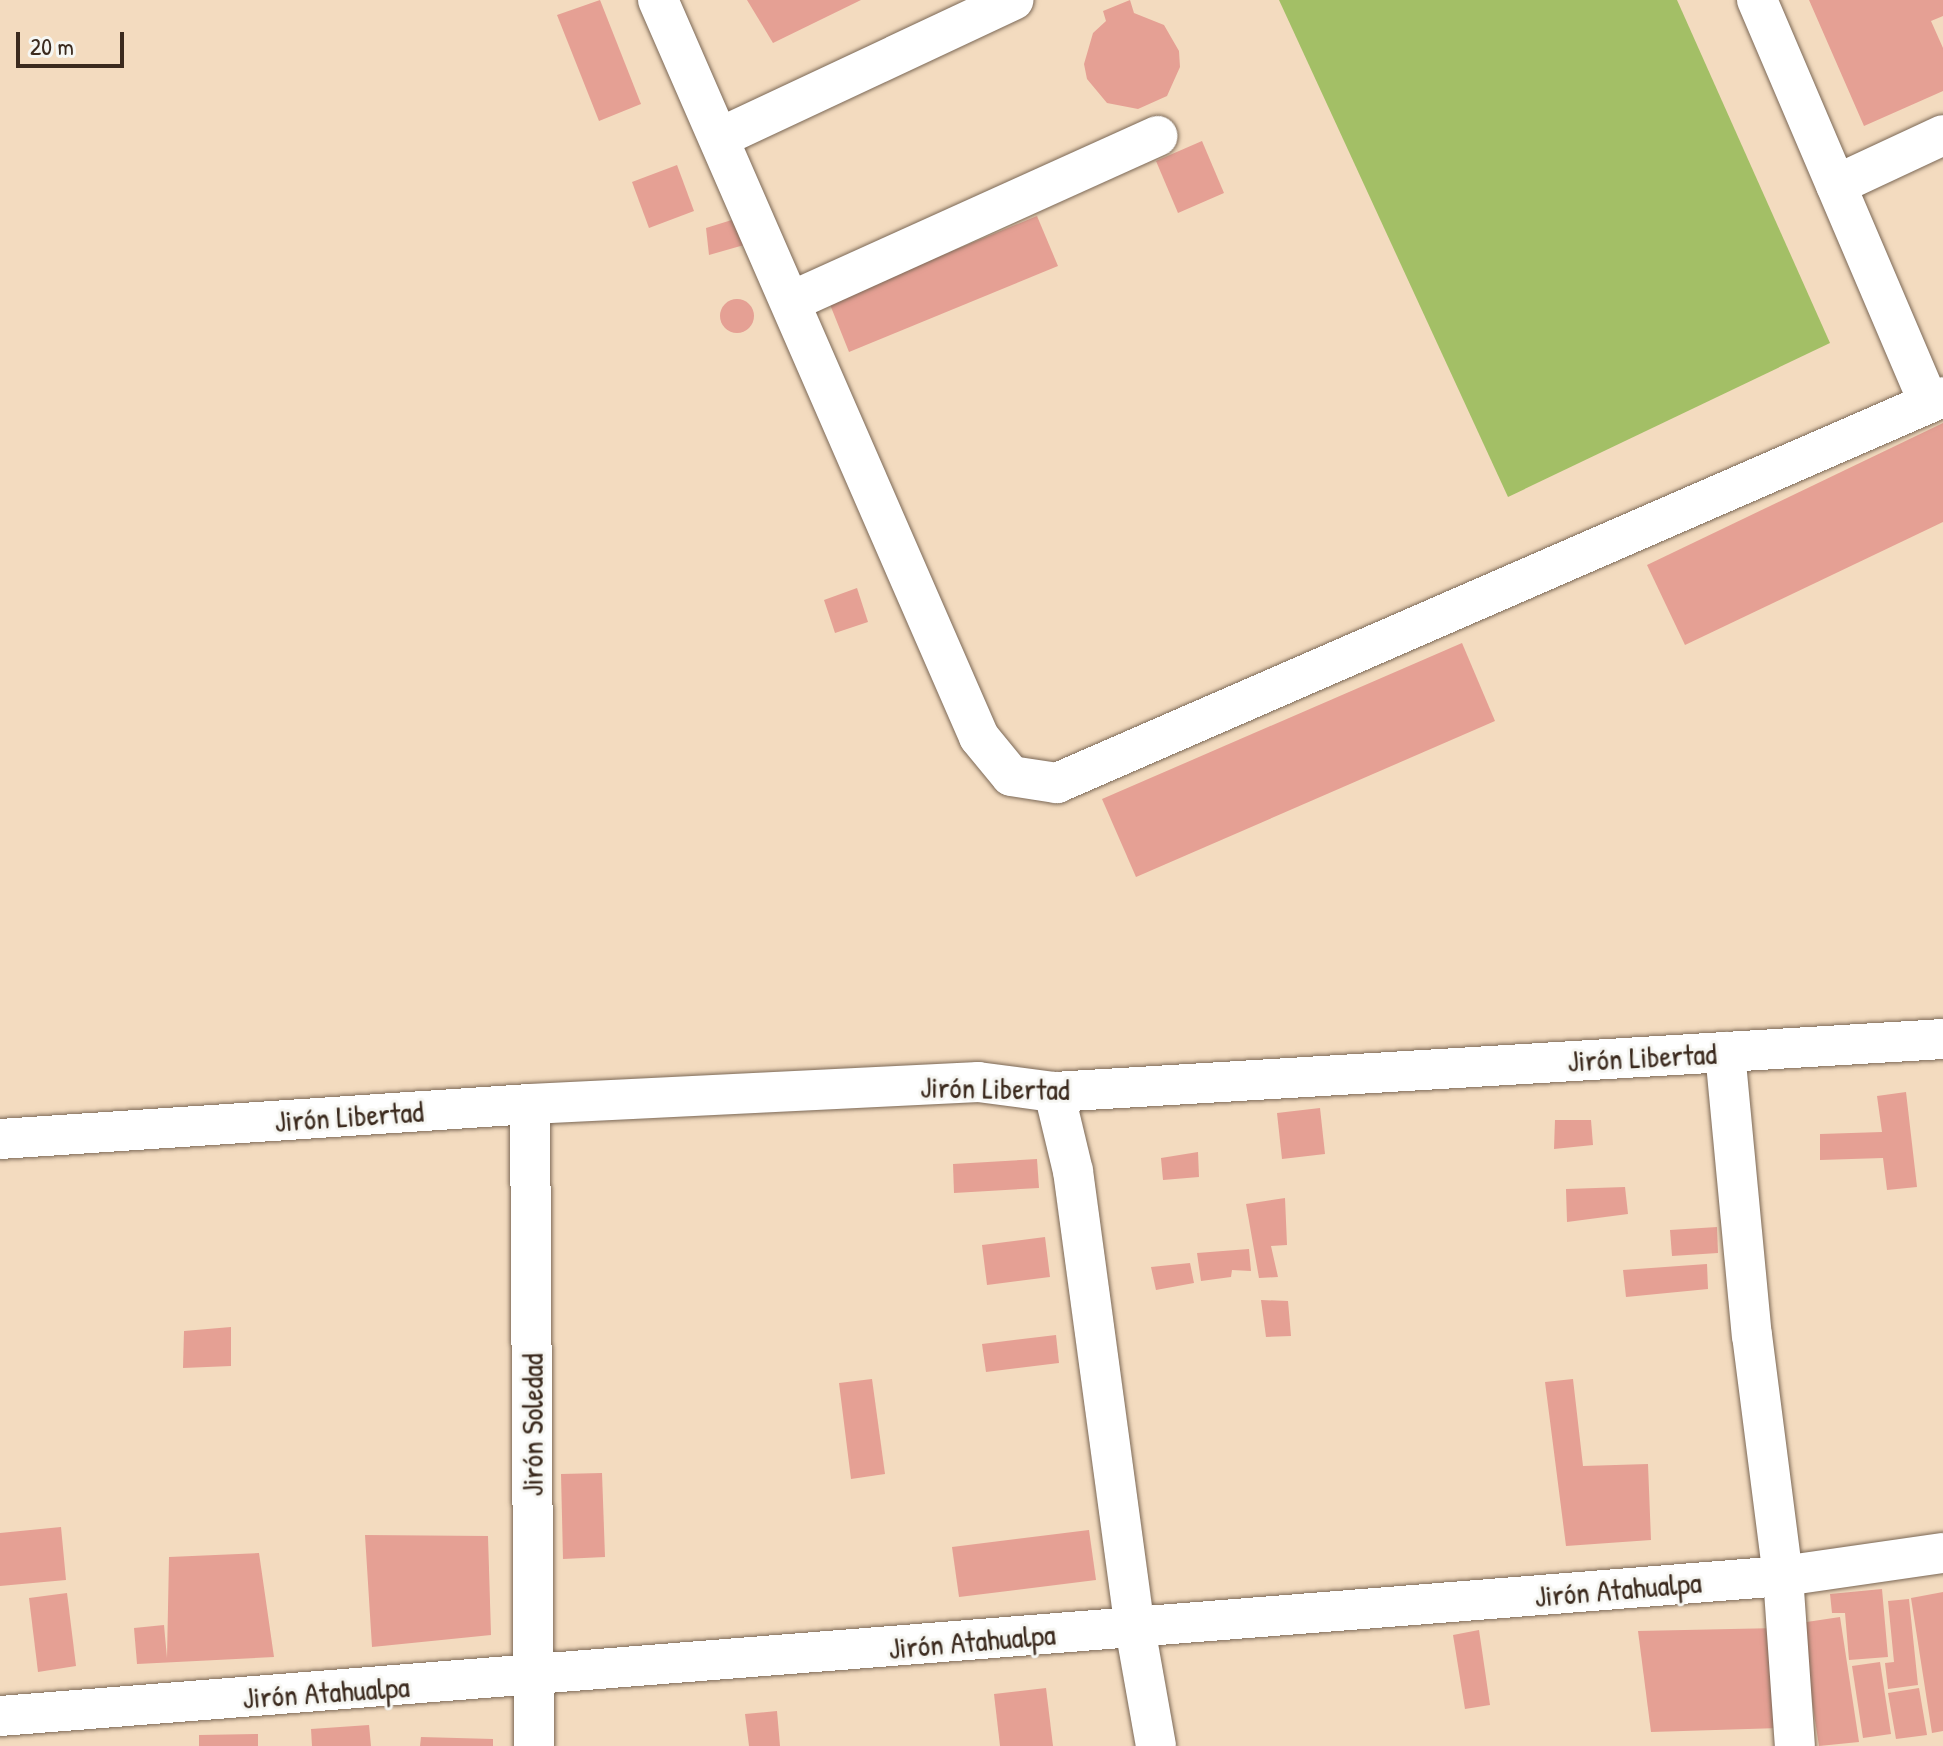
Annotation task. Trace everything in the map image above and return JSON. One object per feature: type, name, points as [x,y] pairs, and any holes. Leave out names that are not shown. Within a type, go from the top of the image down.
[{"type":"street","points":[[658,0],[721,137],[979,737],[1011,776],[1057,783],[1936,400],[1836,185],[1757,0]]},
{"type":"street","points":[[721,137],[1014,0]]},
{"type":"street","points":[[1836,185],[1943,135]]},
{"type":"street","points":[[792,301],[1157,136]]},
{"type":"street","name":"Jirón Libertad","points":[[0,1139],[530,1104],[978,1082],[1054,1092],[1943,1039]]},
{"type":"street","points":[[1725,1052],[1752,1335],[1783,1576],[1795,1746]]},
{"type":"street","points":[[1054,1092],[1073,1171],[1135,1628],[1156,1746]]},
{"type":"street","name":"Jirón Soledad","points":[[530,1104],[534,1746]]},
{"type":"street","name":"Jirón Atahualpa","points":[[0,1716],[533,1677],[1783,1576],[1943,1553]]},
{"type":"green space","points":[[1279,0],[1677,0],[1830,343],[1508,497]]},
{"type":"building","points":[[600,0],[641,104],[599,121],[557,15]]},
{"type":"building","points":[[747,0],[861,0],[773,43]]},
{"type":"building","points":[[1130,0],[1134,13],[1164,25],[1179,51],[1180,67],[1167,96],[1138,109],[1107,103],[1087,79],[1084,64],[1093,33],[1106,21],[1103,11]]},
{"type":"building","points":[[1809,0],[1943,0],[1943,16],[1931,21],[1943,48],[1943,91],[1864,126]]},
{"type":"building","points":[[1202,141],[1224,193],[1178,213],[1156,161]]},
{"type":"building","points":[[677,165],[694,211],[649,228],[632,182]]},
{"type":"building","points":[[1037,216],[1058,266],[849,352],[829,302]]},
{"type":"building","points":[[735,219],[751,243],[709,255],[706,228]]},
{"type":"building","points":[[737,299],[749,304],[754,316],[749,328],[737,333],[725,328],[720,316],[725,304]]},
{"type":"building","points":[[1943,423],[1943,522],[1685,645],[1647,565]]},
{"type":"building","points":[[857,588],[868,622],[835,633],[824,600]]},
{"type":"building","points":[[1462,643],[1495,721],[1136,877],[1102,799]]},
{"type":"building","points":[[1906,1092],[1917,1187],[1887,1190],[1883,1158],[1820,1160],[1820,1134],[1882,1132],[1877,1096]]},
{"type":"building","points":[[1320,1108],[1325,1154],[1282,1159],[1277,1113]]},
{"type":"building","points":[[1555,1120],[1591,1120],[1593,1145],[1554,1149]]},
{"type":"building","points":[[1198,1152],[1199,1177],[1163,1180],[1161,1158]]},
{"type":"building","points":[[1037,1159],[1039,1188],[954,1193],[953,1164]]},
{"type":"building","points":[[1625,1187],[1628,1214],[1567,1222],[1566,1189]]},
{"type":"building","points":[[1285,1198],[1287,1245],[1271,1246],[1278,1277],[1259,1278],[1246,1204]]},
{"type":"building","points":[[1717,1227],[1718,1253],[1672,1256],[1670,1230]]},
{"type":"building","points":[[1045,1237],[1050,1277],[987,1285],[982,1245]]},
{"type":"building","points":[[1249,1249],[1251,1271],[1232,1270],[1231,1277],[1201,1281],[1197,1253]]},
{"type":"building","points":[[1190,1263],[1194,1283],[1156,1290],[1151,1267]]},
{"type":"building","points":[[1707,1264],[1708,1289],[1626,1297],[1623,1270]]},
{"type":"building","points":[[1261,1300],[1288,1301],[1291,1336],[1266,1337]]},
{"type":"building","points":[[231,1327],[231,1366],[183,1368],[184,1331]]},
{"type":"building","points":[[1056,1335],[1059,1363],[986,1372],[982,1344]]},
{"type":"building","points":[[872,1379],[885,1474],[851,1479],[839,1383]]},
{"type":"building","points":[[1573,1379],[1583,1466],[1648,1464],[1651,1540],[1566,1546],[1545,1382]]},
{"type":"building","points":[[602,1473],[605,1557],[563,1559],[561,1474]]},
{"type":"building","points":[[61,1527],[66,1580],[0,1586],[0,1533]]},
{"type":"building","points":[[1089,1530],[1096,1580],[959,1597],[952,1547]]},
{"type":"building","points":[[365,1535],[488,1536],[491,1635],[372,1647]]},
{"type":"building","points":[[259,1553],[274,1657],[137,1664],[134,1628],[164,1625],[167,1658],[169,1557]]},
{"type":"building","points":[[1882,1589],[1888,1657],[1849,1660],[1845,1613],[1832,1613],[1830,1594]]},
{"type":"building","points":[[1943,1592],[1943,1731],[1932,1733],[1911,1598]]},
{"type":"building","points":[[67,1593],[76,1666],[38,1672],[29,1598]]},
{"type":"building","points":[[1909,1599],[1918,1685],[1888,1689],[1885,1663],[1894,1662],[1888,1601]]},
{"type":"building","points":[[1840,1617],[1859,1742],[1819,1746],[1800,1623]]},
{"type":"building","points":[[1778,1628],[1780,1728],[1651,1732],[1638,1631]]},
{"type":"building","points":[[1479,1630],[1490,1705],[1465,1709],[1453,1635]]},
{"type":"building","points":[[1880,1662],[1891,1734],[1863,1738],[1852,1666]]},
{"type":"building","points":[[1046,1688],[1053,1746],[1000,1746],[994,1694]]},
{"type":"building","points":[[1919,1688],[1927,1735],[1896,1739],[1888,1693]]},
{"type":"building","points":[[777,1711],[780,1746],[749,1746],[745,1714]]},
{"type":"building","points":[[369,1725],[371,1746],[312,1746],[311,1729]]},
{"type":"building","points":[[258,1734],[258,1746],[199,1746],[199,1735]]},
{"type":"building","points":[[421,1737],[493,1739],[493,1746],[420,1746]]}]
